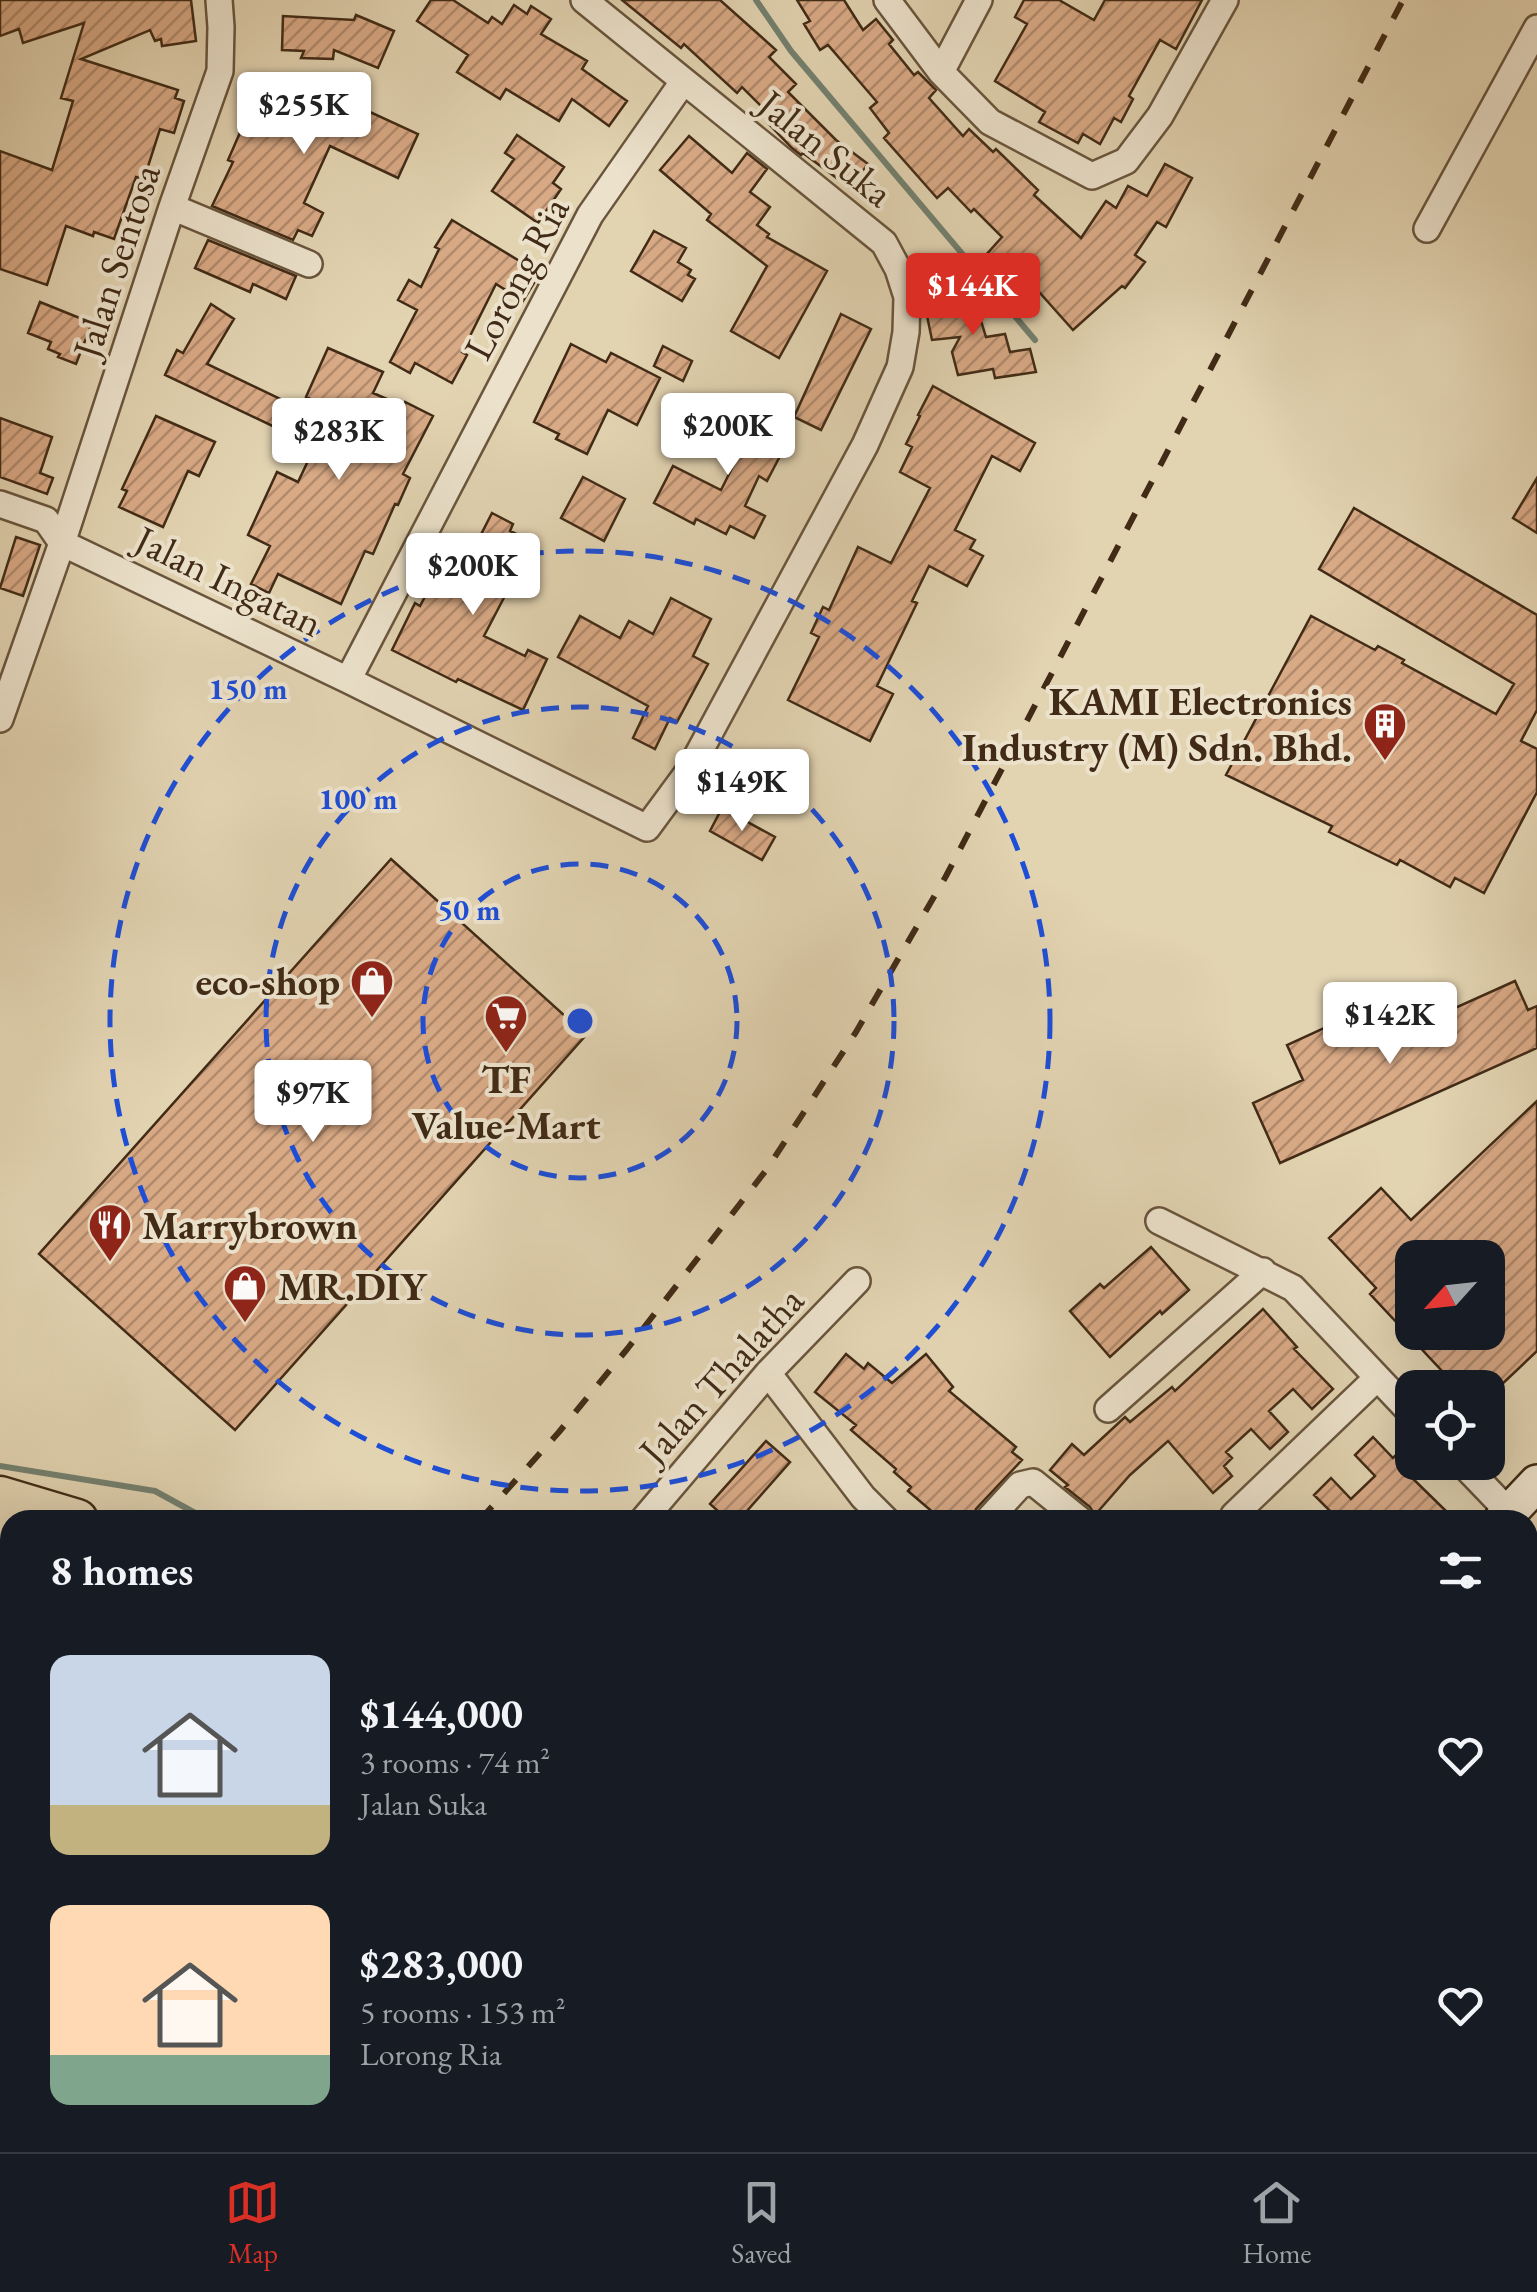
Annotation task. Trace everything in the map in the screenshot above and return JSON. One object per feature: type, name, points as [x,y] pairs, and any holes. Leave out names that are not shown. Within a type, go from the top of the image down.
[{"type":"main road","points":[[0,1497],[44,1510]]},
{"type":"street","name":"Jalan Sentosa","points":[[0,719],[220,72],[219,0]]},
{"type":"street","name":"Jalan Suka","points":[[584,0],[884,243],[898,269],[906,297],[900,367],[865,446],[688,771],[647,828]]},
{"type":"street","points":[[887,0],[941,72],[990,122],[1092,176],[1126,162],[1160,116],[1225,0]]},
{"type":"street","points":[[941,72],[979,0]]},
{"type":"street","points":[[1427,230],[1537,28]]},
{"type":"street","name":"Lorong Ria","points":[[348,680],[590,215],[683,82]]},
{"type":"street","points":[[172,207],[309,264]]},
{"type":"street","name":"Jalan Ingatan","points":[[0,504],[46,520],[62,543],[647,828]]},
{"type":"street","points":[[1159,1221],[1293,1288],[1395,1397]]},
{"type":"street","points":[[1108,1409],[1262,1271]]},
{"type":"street","name":"Jalan Thalatha","points":[[651,1510],[768,1373],[857,1281]]},
{"type":"street","points":[[768,1373],[876,1510]]},
{"type":"street","points":[[1240,1510],[1377,1378]]},
{"type":"street","points":[[1476,1480],[1501,1510]]},
{"type":"street","points":[[997,1510],[1026,1482],[1033,1482],[1068,1510]]},
{"type":"street","points":[[1512,1510],[1537,1483]]},
{"type":"building","points":[[0,0],[191,0],[196,41],[162,46],[161,39],[155,41],[150,30],[81,59],[178,90],[175,98],[184,101],[174,133],[160,129],[144,179],[136,177],[114,239],[66,226],[47,285],[0,269],[0,151],[52,170],[73,101],[61,98],[84,23],[23,43],[19,29],[0,36]]},
{"type":"building","points":[[431,0],[453,0],[488,23],[492,17],[502,24],[514,5],[527,14],[531,6],[551,19],[541,34],[587,61],[582,69],[627,101],[609,126],[572,99],[559,121],[506,89],[500,99],[457,72],[468,55],[417,21]]},
{"type":"building","points":[[622,0],[720,0],[776,50],[769,57],[796,84],[788,92],[836,140],[868,164],[850,188],[792,148],[767,122],[772,117],[742,87],[737,93],[684,44],[681,48]]},
{"type":"building","points":[[797,0],[844,0],[863,30],[876,19],[893,40],[889,44],[914,75],[918,72],[936,90],[929,98],[963,136],[969,129],[993,152],[996,149],[1038,190],[1034,195],[1081,238],[1106,201],[1116,208],[1128,186],[1147,196],[1165,164],[1192,178],[1166,227],[1157,222],[1135,255],[1145,262],[1125,288],[1122,286],[1073,330],[1015,265],[1005,275],[985,256],[1002,237],[948,188],[937,198],[884,138],[889,133],[870,108],[877,102],[828,45],[820,50],[804,24],[810,21]]},
{"type":"building","points":[[1024,0],[1059,0],[1094,20],[1105,0],[1202,0],[1176,49],[1160,40],[1129,96],[1133,99],[1121,122],[1114,118],[1100,144],[1083,134],[1078,143],[1039,122],[1045,112],[995,81],[1027,24],[1015,17]]},
{"type":"building","points":[[356,15],[394,31],[378,68],[334,50],[333,59],[301,58],[304,51],[282,50],[283,16],[354,20]]},
{"type":"building","points":[[294,77],[418,134],[398,178],[330,146],[304,203],[323,213],[312,236],[298,230],[293,240],[212,206],[233,162],[228,160],[242,128],[252,133],[256,124],[265,128],[280,91],[287,93]]},
{"type":"building","points":[[517,135],[564,167],[553,183],[561,189],[538,223],[492,191],[514,159],[505,153]]},
{"type":"building","points":[[689,136],[732,173],[747,153],[767,169],[750,192],[770,207],[757,225],[769,234],[767,237],[827,271],[779,358],[731,331],[767,266],[707,220],[711,214],[660,170]]},
{"type":"building","points":[[452,220],[531,268],[525,278],[534,283],[523,301],[496,284],[462,352],[467,355],[452,383],[415,363],[410,373],[390,362],[417,310],[398,300],[409,280],[421,287],[439,249],[435,247]]},
{"type":"building","points":[[654,231],[686,248],[678,262],[691,270],[688,275],[695,279],[682,301],[631,271]]},
{"type":"building","points":[[208,240],[296,276],[286,299],[253,284],[250,292],[195,268]]},
{"type":"building","points":[[949,286],[952,298],[963,297],[968,313],[978,311],[986,337],[1005,334],[1010,352],[1030,349],[1036,372],[995,378],[993,369],[958,375],[952,352],[960,337],[932,340],[926,311],[931,288]]},
{"type":"building","points":[[40,302],[92,323],[76,364],[48,349],[51,342],[28,333]]},
{"type":"building","points":[[211,304],[234,319],[207,364],[293,405],[281,430],[165,375],[177,350],[183,353]]},
{"type":"building","points":[[841,314],[871,329],[821,430],[794,417]]},
{"type":"building","points":[[571,344],[606,362],[611,353],[660,378],[637,425],[608,410],[587,454],[556,439],[559,434],[534,422]]},
{"type":"building","points":[[663,346],[692,361],[683,381],[654,366]]},
{"type":"building","points":[[328,348],[383,372],[373,393],[403,406],[405,402],[433,416],[403,474],[410,478],[398,505],[395,504],[373,554],[365,551],[341,604],[278,574],[269,593],[251,584],[270,546],[248,535],[277,472],[298,482],[315,446],[330,408],[306,397]]},
{"type":"building","points":[[933,386],[1035,443],[1020,471],[992,456],[955,530],[975,540],[970,549],[983,556],[967,586],[929,566],[912,601],[917,603],[877,686],[893,694],[870,741],[788,700],[819,637],[811,633],[823,607],[829,610],[858,547],[891,563],[930,488],[900,472],[912,447],[906,444]]},
{"type":"building","points":[[739,414],[756,423],[759,416],[792,433],[767,481],[759,476],[745,506],[765,516],[754,538],[730,526],[726,534],[696,519],[694,524],[654,503],[673,466],[721,490],[735,462],[704,446],[711,432],[726,439]]},
{"type":"building","points":[[156,416],[215,442],[199,476],[188,471],[163,527],[119,507],[127,491],[122,489]]},
{"type":"building","points":[[0,418],[52,437],[40,473],[53,478],[47,494],[0,477]]},
{"type":"building","points":[[583,477],[625,499],[604,541],[561,518]]},
{"type":"building","points":[[1537,478],[1537,533],[1513,518]]},
{"type":"building","name":"KAMI Electronics Industry (M) Sdn. Bhd.","points":[[1354,508],[1537,615],[1537,710],[1521,741],[1537,749],[1537,792],[1484,893],[1455,878],[1450,887],[1400,860],[1397,865],[1329,832],[1332,826],[1226,775],[1311,616],[1375,650],[1378,646],[1496,714],[1514,684],[1319,569]]},
{"type":"building","points":[[492,513],[513,524],[510,531],[533,542],[484,636],[525,656],[528,650],[547,659],[523,710],[392,650],[415,603],[420,606],[454,542],[472,552]]},
{"type":"building","points":[[16,537],[40,545],[23,596],[0,588]]},
{"type":"building","points":[[671,598],[711,619],[693,656],[708,664],[677,722],[670,718],[655,749],[633,738],[648,706],[558,657],[580,616],[620,638],[629,621],[653,634]]},
{"type":"building","points":[[722,808],[775,837],[762,860],[710,831]]},
{"type":"building","points":[[391,859],[586,1035],[235,1430],[39,1254]]},
{"type":"building","points":[[1515,981],[1528,1010],[1537,1006],[1537,1048],[1280,1163],[1253,1103],[1303,1080],[1287,1045],[1381,1002],[1395,1035]]},
{"type":"building","points":[[1537,1101],[1537,1351],[1505,1381],[1505,1370],[1441,1370],[1422,1350],[1505,1350],[1505,1240],[1395,1240],[1395,1321],[1370,1294],[1376,1288],[1329,1238],[1381,1188],[1411,1220]]},
{"type":"building","points":[[1151,1247],[1189,1290],[1110,1357],[1070,1311],[1100,1284],[1104,1288]]},
{"type":"building","points":[[1263,1309],[1297,1347],[1294,1349],[1333,1389],[1312,1409],[1293,1389],[1269,1411],[1288,1432],[1270,1449],[1251,1429],[1226,1452],[1232,1458],[1224,1466],[1232,1476],[1213,1493],[1168,1441],[1099,1510],[1092,1510],[1050,1470],[1072,1444],[1084,1455],[1125,1417],[1130,1422],[1172,1387],[1175,1391]]},
{"type":"building","points":[[846,1354],[864,1369],[868,1363],[892,1383],[926,1354],[953,1387],[949,1391],[1016,1447],[1012,1452],[1022,1460],[976,1510],[930,1510],[908,1491],[911,1487],[894,1472],[896,1469],[851,1430],[856,1425],[815,1392]]},
{"type":"building","points":[[1373,1437],[1395,1456],[1395,1480],[1414,1480],[1445,1510],[1329,1510],[1314,1495],[1331,1478],[1351,1499],[1375,1476],[1355,1455]]},
{"type":"building","points":[[766,1441],[790,1462],[748,1510],[717,1510],[710,1504]]},
{"type":"waterway","points":[[756,0],[791,51],[1035,340]]},
{"type":"waterway","points":[[0,1466],[155,1491],[190,1510]]},
{"type":"railway","points":[[489,1510],[628,1348],[767,1169],[856,1032],[946,876],[1403,0]]},
{"type":"place","name":"KAMI Electronics Industry (M) Sdn. Bhd.","points":[[1385,762]]},
{"type":"place","name":"eco-shop","points":[[372,1019]]},
{"type":"place","name":"TF Value-Mart","points":[[506,1054]]},
{"type":"place","name":"Marrybrown","points":[[110,1263]]},
{"type":"place","name":"MR.DIY","points":[[245,1324]]}]
